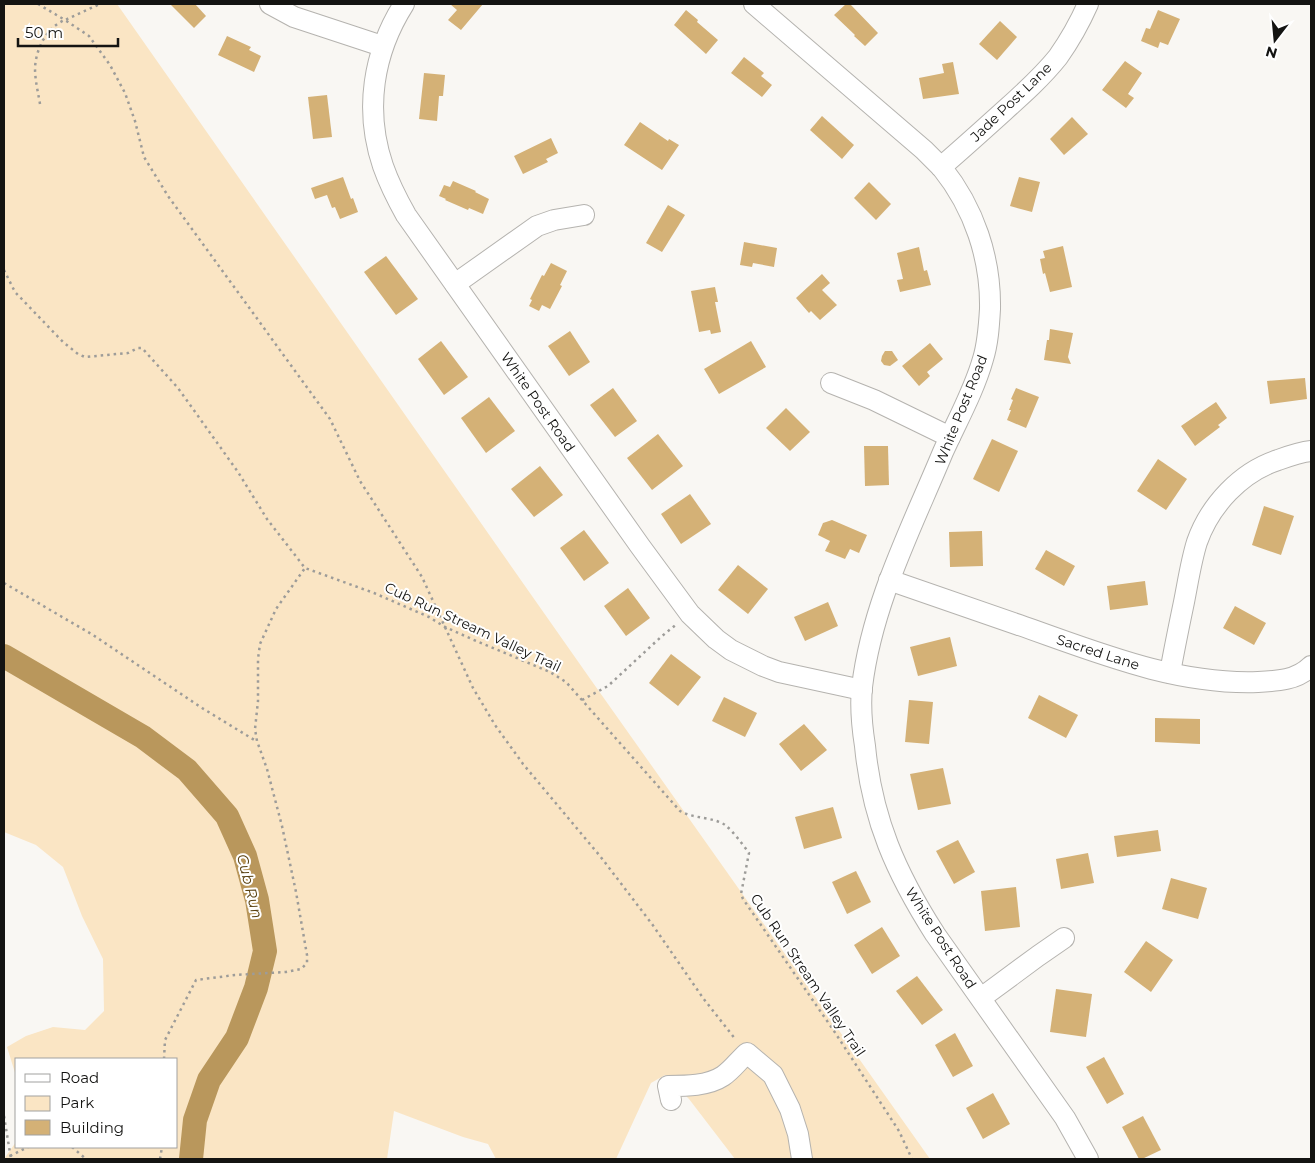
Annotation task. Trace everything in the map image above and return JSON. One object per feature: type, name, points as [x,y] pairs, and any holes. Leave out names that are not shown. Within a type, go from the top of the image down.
[{"type":"street","points":[[270,4],[294,17],[382,46]]},
{"type":"street","name":"White Post Road","points":[[404,4],[382,46],[376,70],[373,104],[376,135],[382,165],[393,192],[406,215],[690,614],[716,639],[746,658],[763,666],[779,672],[862,690]]},
{"type":"street","name":"White Post Road","points":[[754,4],[924,150],[941,167],[957,189],[978,232],[987,262],[990,292],[989,326],[983,359],[975,382],[889,580],[871,639],[862,690],[862,722],[867,772],[885,838],[902,878],[922,914],[1066,1118],[1088,1159]]},
{"type":"street","name":"Jade Post Lane","points":[[941,167],[1043,74],[1069,40],[1088,4]]},
{"type":"street","points":[[455,284],[537,226],[554,220],[584,215]]},
{"type":"street","points":[[831,383],[874,400],[950,437]]},
{"type":"street","points":[[1170,673],[1191,564],[1198,540],[1209,516],[1228,492],[1255,470],[1270,463],[1311,451]]},
{"type":"street","name":"Sacred Lane","points":[[889,580],[1104,655],[1170,673],[1213,680],[1280,681],[1298,675],[1311,666]]},
{"type":"street","points":[[981,998],[1064,938]]},
{"type":"street","points":[[671,1100],[668,1086],[710,1082],[724,1075],[747,1053],[773,1075],[790,1109],[798,1134],[802,1159]]},
{"type":"path","points":[[38,4],[66,20],[88,36],[110,65],[125,93],[135,121],[144,157],[168,196],[330,419],[360,481],[422,577],[473,688],[495,726],[600,856],[652,924],[703,998],[747,1053]]},
{"type":"path","points":[[40,104],[35,68],[39,51],[47,33],[57,23],[100,4]]},
{"type":"path","points":[[4,270],[15,292],[63,342],[78,354],[85,357],[128,353],[142,348],[178,388],[238,472],[267,519],[305,568],[276,609],[260,644],[255,729],[257,742],[267,769],[282,826],[308,955],[307,963],[301,969],[286,972],[235,975],[196,980],[165,1040],[164,1058]]},
{"type":"path","name":"Cub Run Stream Valley Trail","points":[[305,568],[374,593],[429,617],[474,640],[550,672],[566,682],[680,811],[687,816],[718,822],[726,826],[749,853],[742,894],[743,899],[834,1031],[899,1131],[912,1159]]},
{"type":"path","points":[[4,583],[93,635],[202,708],[257,742]]},
{"type":"path","points":[[582,700],[608,686],[662,636],[690,614]]},
{"type":"path","points":[[4,1116],[10,1158],[26,1148]]},
{"type":"path","points":[[73,1148],[86,1159]]},
{"type":"green space","points":[[4,4],[117,4],[930,1159],[735,1159],[689,1099],[665,1075],[651,1083],[616,1159],[496,1159],[488,1144],[463,1137],[394,1111],[387,1159],[4,1159],[15,1143],[15,1148],[178,1148],[178,1058],[15,1058],[15,1073],[7,1047],[26,1036],[53,1027],[85,1030],[104,1011],[103,959],[82,916],[63,867],[36,845],[4,832]]},
{"type":"building","points":[[170,4],[195,4],[206,16],[194,28]]},
{"type":"building","points":[[450,4],[483,4],[461,30],[448,20],[457,10]]},
{"type":"building","points":[[846,4],[850,4],[878,33],[865,46],[834,15]]},
{"type":"building","points":[[686,10],[718,40],[706,54],[674,25]]},
{"type":"building","points":[[1158,10],[1180,19],[1168,45],[1160,42],[1158,48],[1141,41],[1146,28],[1150,29]]},
{"type":"building","points":[[1000,21],[1017,37],[997,60],[979,44]]},
{"type":"building","points":[[227,36],[251,47],[249,50],[261,56],[254,72],[218,55]]},
{"type":"building","points":[[744,57],[764,73],[761,76],[772,85],[762,97],[731,73]]},
{"type":"building","points":[[1125,61],[1142,73],[1128,94],[1134,98],[1126,108],[1102,90]]},
{"type":"building","points":[[953,62],[959,94],[923,99],[919,78],[944,73],[942,64]]},
{"type":"building","points":[[424,73],[445,75],[443,96],[439,96],[437,121],[419,119]]},
{"type":"building","points":[[327,95],[332,137],[313,139],[308,97]]},
{"type":"building","points":[[822,116],[854,145],[842,159],[810,130]]},
{"type":"building","points":[[1072,117],[1088,134],[1064,155],[1050,139]]},
{"type":"building","points":[[640,122],[668,141],[669,139],[679,145],[662,170],[624,145]]},
{"type":"building","points":[[551,138],[558,153],[546,159],[548,162],[523,174],[514,156]]},
{"type":"building","points":[[343,177],[358,212],[340,219],[335,207],[332,208],[327,195],[315,199],[311,188]]},
{"type":"building","points":[[1019,177],[1040,182],[1032,212],[1010,206]]},
{"type":"building","points":[[453,181],[489,199],[483,214],[469,208],[468,210],[439,196],[444,185],[450,187]]},
{"type":"building","points":[[869,182],[891,204],[876,220],[854,198]]},
{"type":"building","points":[[668,205],[685,215],[662,252],[646,243]]},
{"type":"building","points":[[744,242],[777,248],[774,267],[753,263],[752,267],[740,265]]},
{"type":"building","points":[[1063,246],[1072,287],[1050,292],[1040,259],[1045,258],[1043,251]]},
{"type":"building","points":[[919,247],[924,271],[927,270],[931,285],[900,292],[897,280],[903,279],[897,253]]},
{"type":"building","points":[[386,256],[418,299],[396,315],[364,272]]},
{"type":"building","points":[[551,263],[567,271],[560,285],[562,286],[550,309],[542,305],[539,311],[529,306],[532,300],[530,299],[542,275],[544,276]]},
{"type":"building","points":[[822,274],[830,283],[822,290],[837,305],[820,320],[811,311],[809,313],[796,298]]},
{"type":"building","points":[[715,287],[718,302],[715,302],[721,332],[711,334],[710,330],[699,332],[691,291]]},
{"type":"building","points":[[1050,329],[1073,333],[1068,357],[1071,364],[1044,360]]},
{"type":"building","points":[[570,331],[590,362],[569,376],[548,346]]},
{"type":"building","points":[[441,341],[468,377],[444,395],[418,359]]},
{"type":"building","points":[[751,341],[766,367],[719,394],[704,369]]},
{"type":"building","points":[[930,343],[943,359],[927,372],[930,376],[919,386],[902,366]]},
{"type":"building","points":[[885,351],[892,351],[898,360],[890,366],[884,365],[881,361]]},
{"type":"building","points":[[1305,378],[1307,399],[1270,404],[1267,381]]},
{"type":"building","points":[[613,388],[637,421],[615,437],[590,405]]},
{"type":"building","points":[[1016,388],[1039,397],[1026,428],[1007,420],[1013,400],[1011,399]]},
{"type":"building","points":[[489,397],[515,431],[486,453],[461,418]]},
{"type":"building","points":[[1216,402],[1227,418],[1218,425],[1220,427],[1195,446],[1181,426]]},
{"type":"building","points":[[786,408],[810,432],[790,451],[766,428]]},
{"type":"building","points":[[658,434],[683,466],[652,490],[627,458]]},
{"type":"building","points":[[992,439],[1018,451],[999,492],[973,479]]},
{"type":"building","points":[[864,446],[888,446],[889,485],[865,486]]},
{"type":"building","points":[[1158,459],[1187,479],[1166,510],[1137,491]]},
{"type":"building","points":[[540,466],[563,495],[534,517],[511,489]]},
{"type":"building","points":[[690,494],[711,524],[681,544],[661,514]]},
{"type":"building","points":[[1264,506],[1294,516],[1281,555],[1252,545]]},
{"type":"building","points":[[832,520],[867,535],[859,553],[850,549],[845,559],[825,551],[830,541],[818,535],[823,523]]},
{"type":"building","points":[[584,530],[609,563],[584,581],[560,548]]},
{"type":"building","points":[[982,531],[983,566],[950,567],[949,532]]},
{"type":"building","points":[[1046,550],[1075,566],[1064,586],[1035,569]]},
{"type":"building","points":[[738,565],[768,589],[748,614],[718,590]]},
{"type":"building","points":[[1145,581],[1148,605],[1110,610],[1107,586]]},
{"type":"building","points":[[628,588],[650,618],[626,636],[604,606]]},
{"type":"building","points":[[828,602],[838,626],[805,641],[794,617]]},
{"type":"building","points":[[1235,606],[1266,623],[1254,645],[1223,628]]},
{"type":"building","points":[[950,637],[957,666],[918,676],[910,647]]},
{"type":"building","points":[[671,654],[701,677],[678,706],[649,683]]},
{"type":"building","points":[[1039,695],[1078,715],[1066,738],[1028,718]]},
{"type":"building","points":[[724,697],[757,713],[745,737],[712,721]]},
{"type":"building","points":[[909,700],[933,702],[929,744],[905,742]]},
{"type":"building","points":[[1155,718],[1200,719],[1200,744],[1155,742]]},
{"type":"building","points":[[804,724],[827,750],[801,771],[779,744]]},
{"type":"building","points":[[943,768],[951,804],[918,810],[910,774]]},
{"type":"building","points":[[833,807],[842,838],[804,849],[795,817]]},
{"type":"building","points":[[1158,830],[1161,851],[1117,857],[1114,836]]},
{"type":"building","points":[[958,840],[975,872],[954,884],[936,851]]},
{"type":"building","points":[[1088,853],[1094,883],[1061,889],[1056,859]]},
{"type":"building","points":[[856,871],[871,902],[847,914],[832,882]]},
{"type":"building","points":[[1171,878],[1207,888],[1198,919],[1162,909]]},
{"type":"building","points":[[1016,887],[1020,927],[985,931],[981,891]]},
{"type":"building","points":[[882,927],[900,956],[872,974],[854,945]]},
{"type":"building","points":[[1146,941],[1173,960],[1151,992],[1124,972]]},
{"type":"building","points":[[917,976],[943,1010],[922,1025],[896,991]]},
{"type":"building","points":[[1056,989],[1092,994],[1086,1037],[1050,1032]]},
{"type":"building","points":[[955,1033],[973,1066],[953,1077],[935,1045]]},
{"type":"building","points":[[1104,1057],[1124,1094],[1107,1104],[1086,1067]]},
{"type":"building","points":[[993,1093],[1010,1124],[983,1139],[966,1108]]},
{"type":"building","points":[[1143,1116],[1161,1150],[1139,1159],[1122,1127]]},
{"type":"waterway","name":"Cub Run","points":[[4,656],[143,737],[187,770],[227,816],[245,856],[257,900],[265,951],[256,988],[237,1038],[209,1080],[195,1120],[191,1159]]}]
